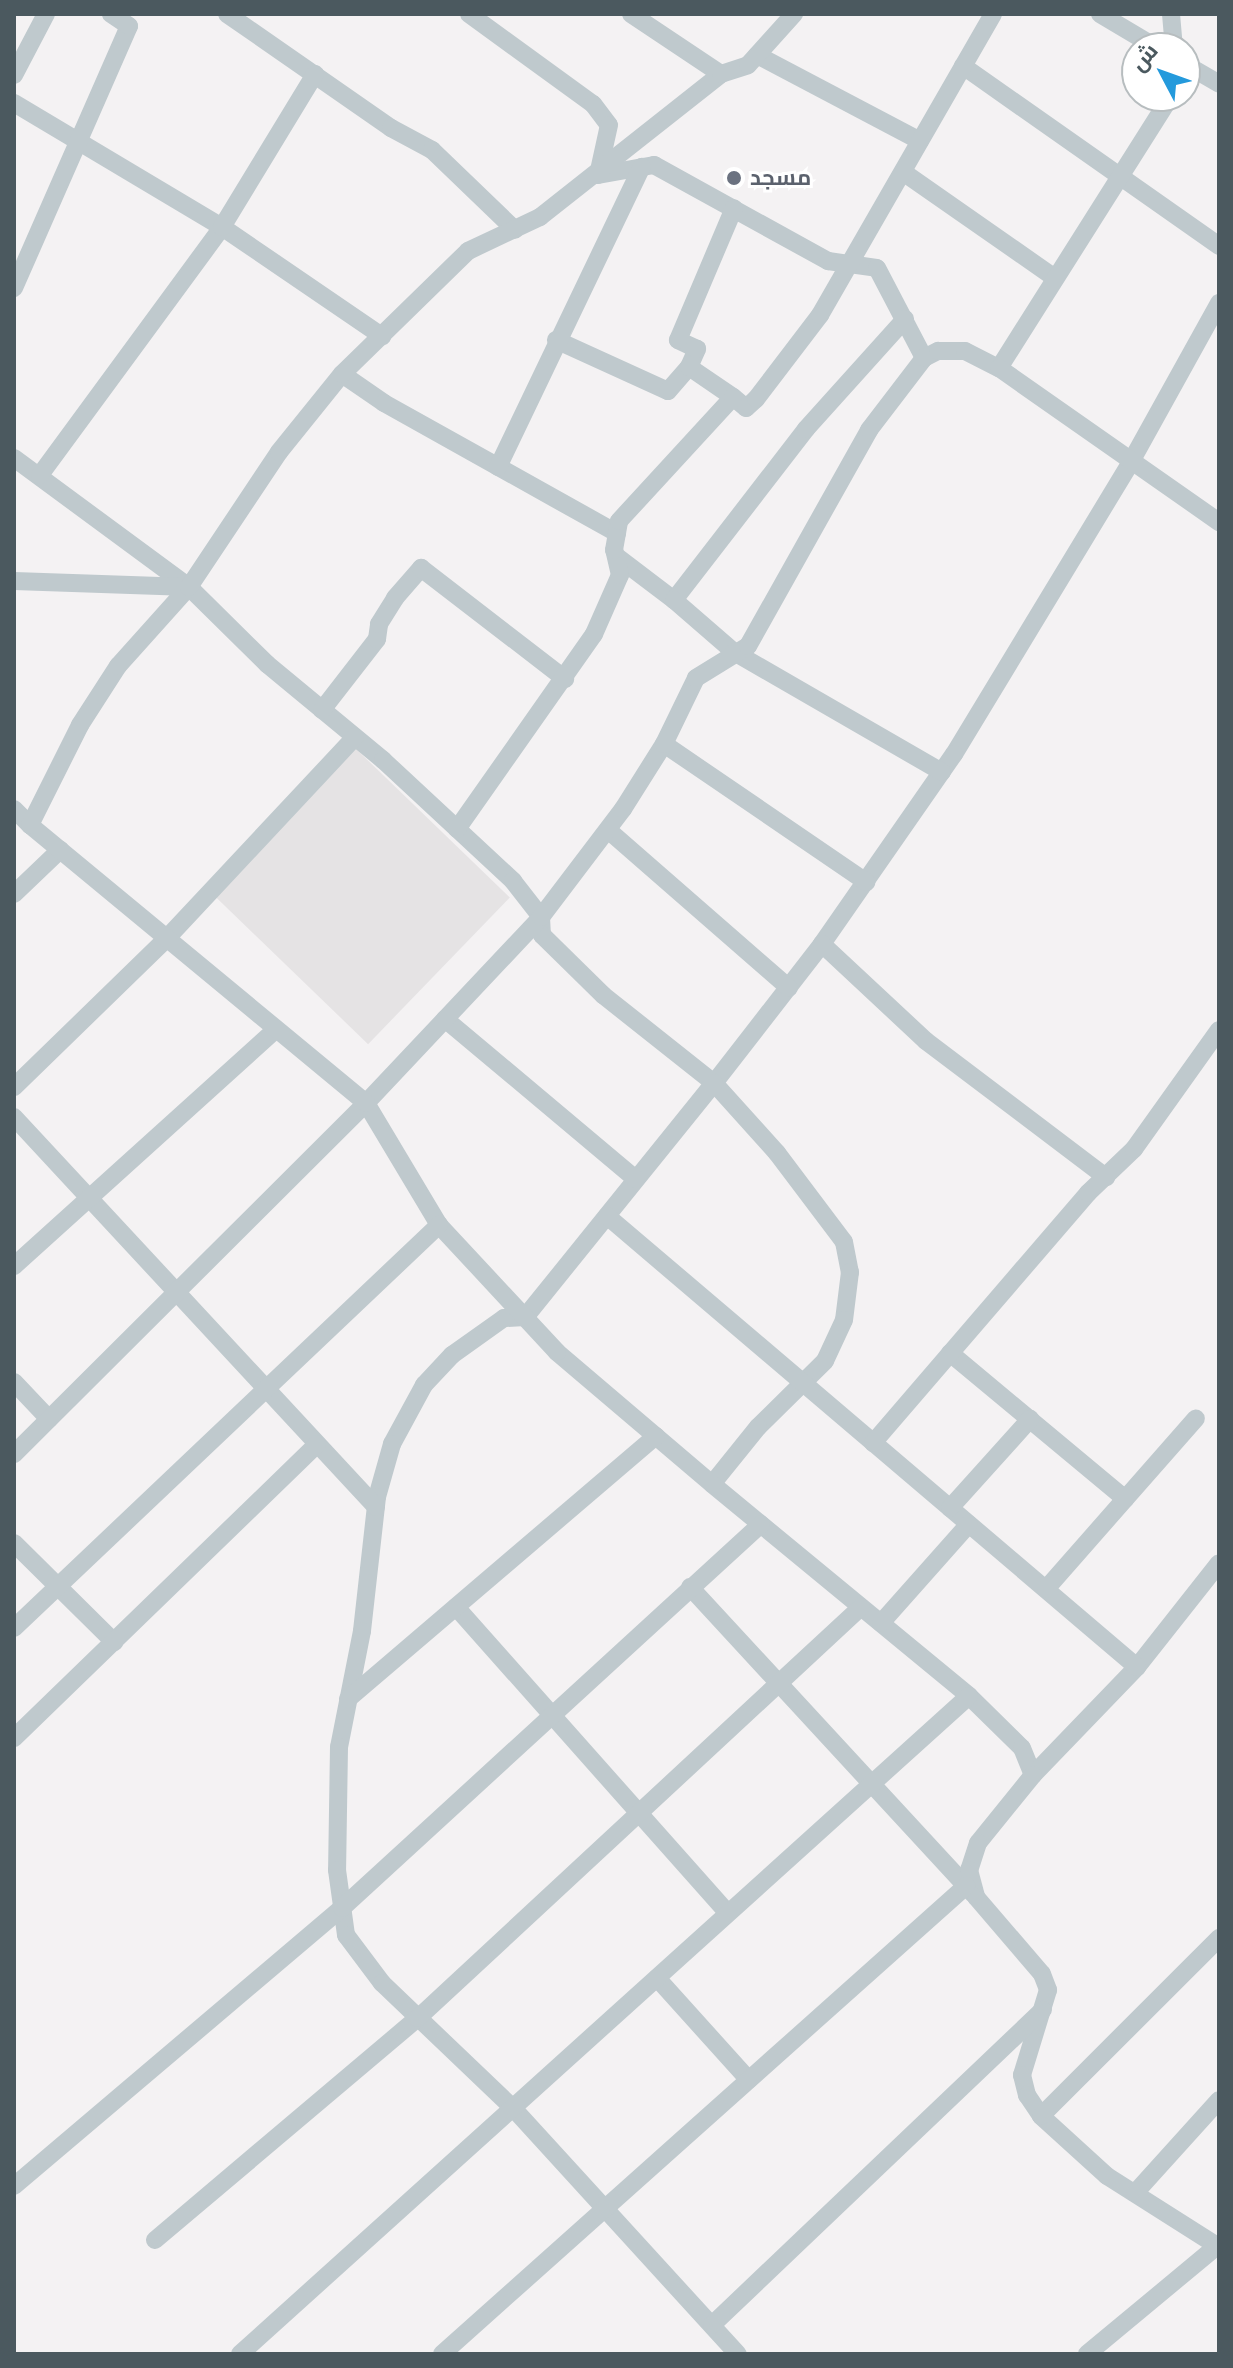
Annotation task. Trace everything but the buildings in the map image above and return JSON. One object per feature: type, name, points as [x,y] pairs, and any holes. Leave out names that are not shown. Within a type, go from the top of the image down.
[{"type":"street","points":[[14,75],[46,14]]},
{"type":"street","points":[[14,288],[129,26],[111,14]]},
{"type":"street","points":[[227,14],[432,150],[515,230]]},
{"type":"street","points":[[469,14],[593,104],[609,125],[598,175]]},
{"type":"street","points":[[631,14],[721,74]]},
{"type":"street","points":[[30,825],[80,725],[118,666],[189,587],[279,452],[342,374],[468,251],[515,230],[598,175],[721,74],[748,65],[794,14]]},
{"type":"street","points":[[689,367],[746,408],[756,399],[820,315],[993,14]]},
{"type":"street","points":[[1100,14],[1130,32]]},
{"type":"street","points":[[757,55],[920,141]]},
{"type":"street","points":[[963,66],[1219,246]]},
{"type":"street","points":[[1201,73],[1219,84]]},
{"type":"street","points":[[40,475],[222,227],[315,74]]},
{"type":"street","points":[[14,103],[222,227],[382,336]]},
{"type":"street","points":[[999,368],[1161,112]]},
{"type":"street","points":[[598,175],[654,165],[828,261],[877,268],[924,358]]},
{"type":"street","points":[[498,467],[556,340],[642,167]]},
{"type":"street","points":[[903,172],[1055,278]]},
{"type":"street","points":[[556,340],[668,391],[689,367],[697,349],[678,340],[734,208]]},
{"type":"street","points":[[738,2354],[513,2108],[418,2018],[346,1935],[337,1870],[339,1747],[362,1631],[376,1507],[392,1444],[424,1385],[452,1355],[504,1318],[525,1317],[789,988],[866,882],[942,772],[1131,462],[1216,314]]},
{"type":"street","points":[[674,600],[806,429],[905,319]]},
{"type":"street","points":[[14,1454],[366,1103],[541,917],[608,830],[664,744],[696,678],[748,646],[869,430],[924,358],[938,351],[965,351],[999,368],[1219,522]]},
{"type":"street","points":[[342,374],[384,403],[617,533]]},
{"type":"street","points":[[457,829],[532,715],[551,701],[594,634],[620,575],[616,556],[619,521],[733,397]]},
{"type":"street","points":[[14,458],[189,587],[267,664],[355,737],[513,881],[541,917],[542,935],[603,995],[714,1083],[777,1153],[844,1242],[850,1272],[844,1320],[825,1361],[802,1378],[712,1484]]},
{"type":"street","points":[[616,556],[674,600],[734,652],[942,772]]},
{"type":"street","points":[[322,710],[377,639],[379,624],[395,598],[421,568],[565,679]]},
{"type":"street","points":[[14,581],[189,587]]},
{"type":"street","points":[[14,1087],[167,938],[355,737]]},
{"type":"street","points":[[664,744],[866,882]]},
{"type":"street","points":[[14,809],[366,1103],[439,1225],[557,1352],[969,1696],[1022,1748],[1033,1775]]},
{"type":"street","points":[[608,830],[789,988]]},
{"type":"street","points":[[14,894],[60,850]]},
{"type":"street","points":[[822,944],[926,1041],[1106,1177]]},
{"type":"street","points":[[445,1019],[636,1179]]},
{"type":"street","points":[[14,1266],[276,1029]]},
{"type":"street","points":[[873,1443],[1134,1149],[1213,1051],[1219,1030]]},
{"type":"street","points":[[14,1117],[376,1507]]},
{"type":"street","points":[[607,1216],[802,1378],[873,1443],[1137,1667]]},
{"type":"street","points":[[14,1628],[268,1392],[439,1225]]},
{"type":"street","points":[[950,1353],[1125,1499]]},
{"type":"street","points":[[14,1382],[49,1419]]},
{"type":"street","points":[[1046,1589],[1196,1418]]},
{"type":"street","points":[[950,1508],[1030,1419]]},
{"type":"street","points":[[348,1699],[656,1436]]},
{"type":"street","points":[[14,1738],[317,1444]]},
{"type":"street","points":[[14,2186],[342,1908],[761,1524]]},
{"type":"street","points":[[881,1623],[969,1524]]},
{"type":"street","points":[[14,1543],[114,1642]]},
{"type":"street","points":[[971,1892],[969,1870],[974,1852],[1033,1775],[1137,1667],[1219,1563]]},
{"type":"street","points":[[690,1587],[869,1785],[971,1892],[1042,1974],[1048,1990],[1045,2008],[1022,2075],[1041,2116],[1135,2193],[1218,2247],[1087,2354]]},
{"type":"street","points":[[456,1607],[728,1913]]},
{"type":"street","points":[[155,2240],[418,2018],[861,1607]]},
{"type":"street","points":[[240,2354],[969,1696]]},
{"type":"street","points":[[442,2354],[749,2080],[971,1892]]},
{"type":"street","points":[[1041,2116],[1219,1938]]},
{"type":"street","points":[[657,1978],[749,2080]]},
{"type":"street","points":[[712,2325],[1045,2008]]},
{"type":"street","points":[[1135,2193],[1219,2100]]},
{"type":"shaded area","points":[[353,746],[510,897],[368,1044],[211,893]]},
{"type":"place","name":"مسجد","points":[[734,178]]}]
